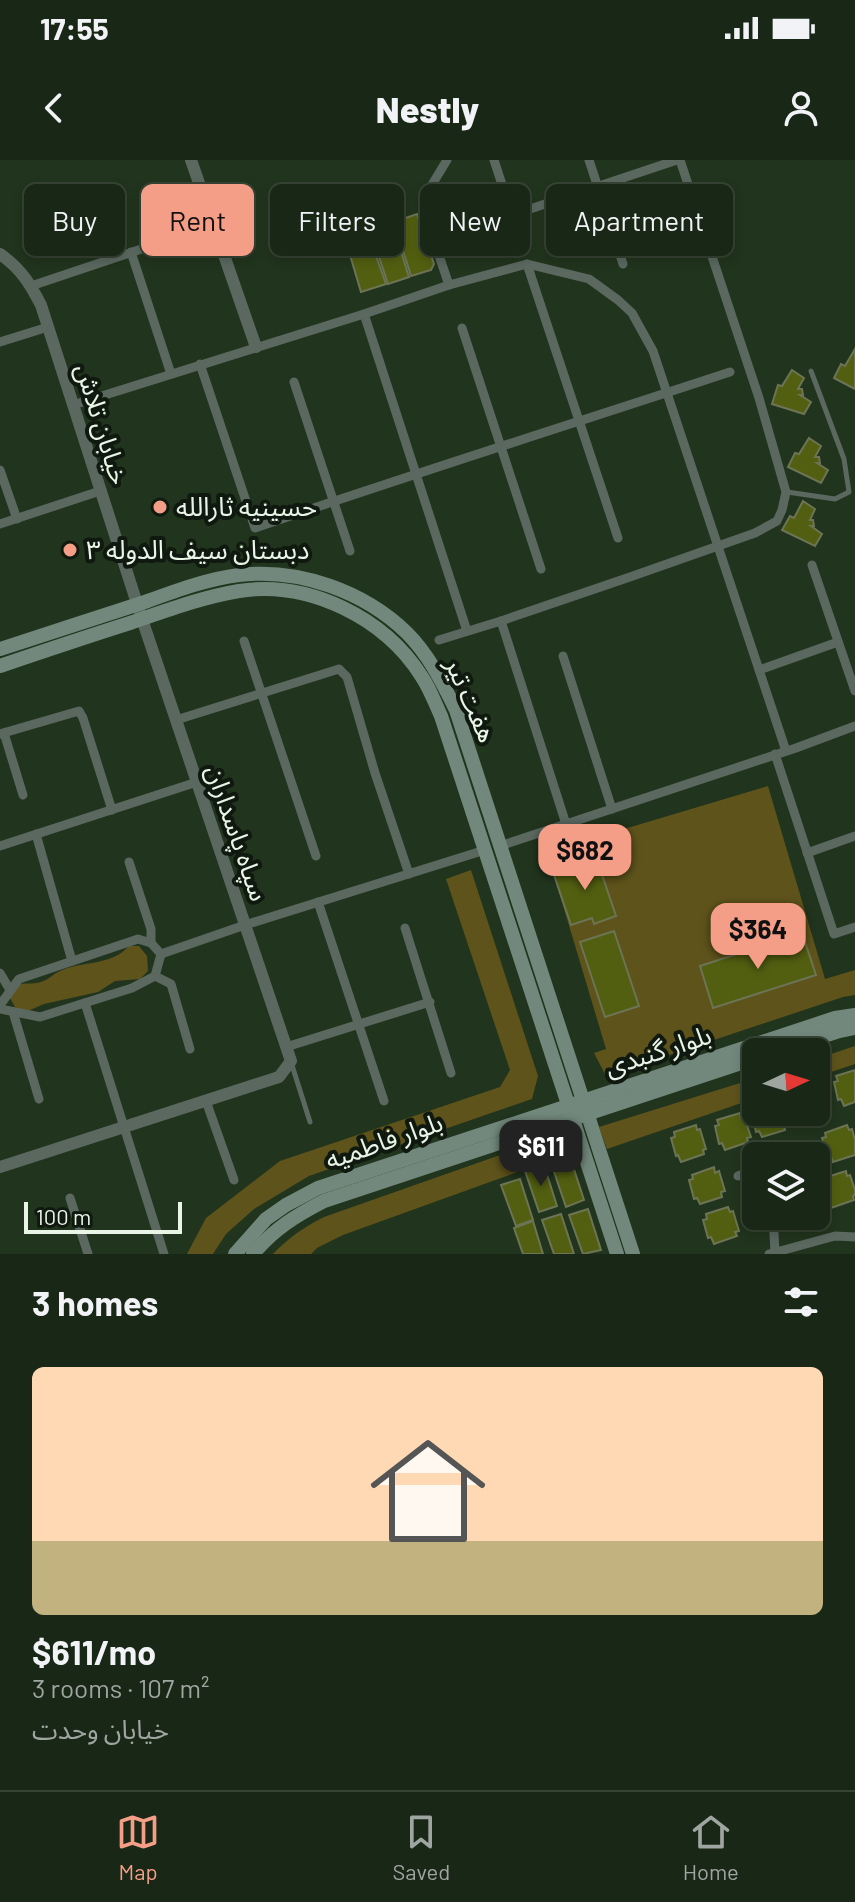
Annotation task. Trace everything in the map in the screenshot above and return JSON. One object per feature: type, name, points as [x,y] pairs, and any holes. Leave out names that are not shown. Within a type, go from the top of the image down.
[{"type":"main road","name":"هفت تیر","points":[[0,649],[140,611],[241,590],[283,590],[325,600],[363,618],[396,644],[422,677],[441,716],[493,848],[578,1109]]},
{"type":"main road","name":"هفت تیر","points":[[0,666],[140,611]]},
{"type":"main road","name":"بلوار گنبدی","points":[[578,1109],[835,1018],[855,1015]]},
{"type":"main road","points":[[818,1038],[855,1028]]},
{"type":"main road","name":"بلوار گنبدی","points":[[578,1109],[742,1062]]},
{"type":"main road","name":"بلوار فاطمیه","points":[[235,1254],[266,1219],[318,1188],[578,1109]]},
{"type":"main road","name":"بلوار فاطمیه","points":[[253,1254],[267,1237],[294,1216],[324,1201],[578,1109]]},
{"type":"main road","points":[[578,1109],[617,1254]]},
{"type":"main road","points":[[578,1109],[633,1254]]},
{"type":"street","points":[[191,160],[199,184]]},
{"type":"street","points":[[447,160],[430,188],[425,214],[449,285]]},
{"type":"street","points":[[494,160],[512,215],[546,204]]},
{"type":"street","points":[[589,160],[597,184]]},
{"type":"street","points":[[439,640],[755,533],[777,521],[782,510],[786,492],[751,374],[679,160],[604,184]]},
{"type":"street","points":[[31,286],[141,249]]},
{"type":"street","points":[[131,252],[171,374]]},
{"type":"street","name":"خیابان تلاش","points":[[0,254],[16,266],[41,305],[140,611]]},
{"type":"street","points":[[224,256],[256,347]]},
{"type":"street","points":[[620,256],[623,264]]},
{"type":"street","points":[[527,264],[618,538]]},
{"type":"street","points":[[73,405],[449,285],[527,264],[589,279],[632,313],[653,351],[786,751]]},
{"type":"street","points":[[364,314],[467,631]]},
{"type":"street","points":[[0,342],[48,327]]},
{"type":"street","points":[[462,328],[541,569]]},
{"type":"street","points":[[200,364],[255,528],[730,372]]},
{"type":"street","points":[[294,382],[350,551]]},
{"type":"street","points":[[0,470],[17,519]]},
{"type":"street","points":[[0,524],[100,491]]},
{"type":"street","points":[[812,565],[855,691]]},
{"type":"street","name":"سپاه پاسداران","points":[[140,611],[291,1061]]},
{"type":"street","points":[[501,621],[566,824]]},
{"type":"street","points":[[244,641],[316,856]]},
{"type":"street","points":[[759,670],[838,642]]},
{"type":"street","points":[[563,656],[612,809]]},
{"type":"street","points":[[176,720],[339,669],[347,677],[409,874]]},
{"type":"street","points":[[23,795],[2,734],[79,711],[112,810]]},
{"type":"street","points":[[161,954],[612,809],[855,726]]},
{"type":"street","points":[[775,754],[834,934],[855,927]]},
{"type":"street","points":[[0,846],[197,782]]},
{"type":"street","points":[[36,834],[72,961]]},
{"type":"street","points":[[807,853],[855,836]]},
{"type":"street","points":[[129,862],[151,929],[151,943]]},
{"type":"street","points":[[318,902],[384,1101]]},
{"type":"street","points":[[405,928],[451,1073]]},
{"type":"street","points":[[138,939],[151,943],[161,954],[155,976],[132,988],[40,1017],[0,1007],[19,979],[138,939]]},
{"type":"street","points":[[0,973],[10,990]]},
{"type":"street","points":[[155,976],[171,984],[190,1049]]},
{"type":"street","points":[[286,1047],[430,1002]]},
{"type":"street","points":[[85,1003],[164,1254]]},
{"type":"street","points":[[13,1012],[39,1099]]},
{"type":"street","points":[[0,1167],[279,1077],[291,1061]]},
{"type":"street","points":[[206,1101],[234,1180]]},
{"type":"street","points":[[738,1176],[742,1174]]},
{"type":"street","points":[[70,1198],[88,1254]]},
{"type":"street","points":[[773,1230],[772,1253],[835,1236],[855,1237]]},
{"type":"lane","points":[[786,492],[835,499],[849,492],[844,459],[811,371]]},
{"type":"lane","points":[[291,1061],[310,1122]]},
{"type":"shaded area","points":[[768,786],[825,979],[855,970],[855,995],[606,1076],[594,1053],[606,1049],[547,852]]},
{"type":"shaded area","points":[[471,870],[538,1076],[532,1099],[309,1176],[254,1209],[226,1234],[213,1254],[187,1254],[206,1218],[280,1161],[500,1087],[510,1070],[446,879]]},
{"type":"shaded area","points":[[129,946],[139,946],[147,956],[148,971],[140,979],[115,981],[98,992],[44,1004],[28,1011],[20,1011],[10,998],[20,985],[41,982],[67,968],[113,957]]},
{"type":"shaded area","points":[[855,1046],[855,1064],[830,1072],[830,1054]]},
{"type":"shaded area","points":[[742,1082],[742,1103],[607,1149],[599,1127]]},
{"type":"shaded area","points":[[554,1136],[562,1156],[343,1235],[311,1254],[273,1254],[297,1233],[324,1217]]},
{"type":"building","points":[[417,214],[420,256],[431,256],[434,264],[431,270],[411,276],[404,254],[404,219]]},
{"type":"building","points":[[350,256],[376,256],[386,284],[361,292]]},
{"type":"building","points":[[379,256],[403,256],[409,277],[388,284]]},
{"type":"building","points":[[855,349],[855,389],[834,378],[841,364],[845,366]]},
{"type":"building","points":[[792,370],[804,378],[798,389],[802,389],[803,395],[800,395],[811,402],[804,414],[772,404],[778,385],[782,386]]},
{"type":"building","points":[[809,438],[821,446],[815,457],[819,457],[820,463],[817,463],[828,470],[821,483],[788,467],[795,453],[799,454]]},
{"type":"building","points":[[803,501],[815,509],[810,520],[813,520],[814,526],[811,526],[822,534],[815,546],[782,530],[790,516],[794,518]]},
{"type":"building","points":[[596,857],[616,916],[594,924],[592,918],[571,925],[553,872]]},
{"type":"building","points":[[614,931],[639,1006],[605,1017],[580,942]]},
{"type":"building","points":[[802,933],[816,975],[713,1008],[700,966]]},
{"type":"building","points":[[855,1070],[855,1102],[844,1106],[841,1099],[838,1100],[834,1082],[838,1081],[836,1076]]},
{"type":"building","points":[[740,1113],[742,1126],[747,1126],[751,1137],[747,1138],[748,1142],[725,1150],[722,1143],[719,1144],[715,1126],[719,1125],[717,1120]]},
{"type":"building","points":[[696,1125],[706,1149],[703,1150],[704,1154],[681,1162],[671,1138],[675,1137],[674,1132]]},
{"type":"building","points":[[847,1125],[849,1130],[852,1129],[855,1140],[855,1155],[833,1162],[830,1142],[823,1142],[822,1138],[826,1137],[825,1133]]},
{"type":"building","points":[[755,1126],[784,1126],[785,1130],[762,1137],[759,1131],[756,1132]]},
{"type":"building","points":[[571,1160],[584,1200],[566,1207],[552,1166]]},
{"type":"building","points":[[544,1165],[557,1206],[539,1212],[525,1171]]},
{"type":"building","points":[[714,1167],[715,1173],[719,1171],[725,1191],[721,1192],[722,1197],[700,1204],[697,1198],[694,1199],[689,1180],[693,1179],[692,1175]]},
{"type":"building","points":[[846,1171],[855,1190],[854,1200],[831,1208],[830,1176]]},
{"type":"building","points":[[520,1179],[533,1220],[516,1226],[501,1185]]},
{"type":"building","points":[[728,1207],[730,1212],[733,1211],[739,1231],[735,1232],[737,1236],[714,1244],[711,1237],[708,1238],[703,1220],[707,1219],[706,1214]]},
{"type":"building","points":[[588,1209],[601,1250],[583,1254],[569,1215]]},
{"type":"building","points":[[561,1214],[574,1254],[554,1254],[542,1220]]},
{"type":"building","points":[[533,1221],[543,1254],[523,1254],[514,1228]]},
{"type":"place","name":"حسینیه ثارالله","points":[[160,507]]},
{"type":"place","name":"دبستان سیف الدوله ۳","points":[[70,550]]}]
